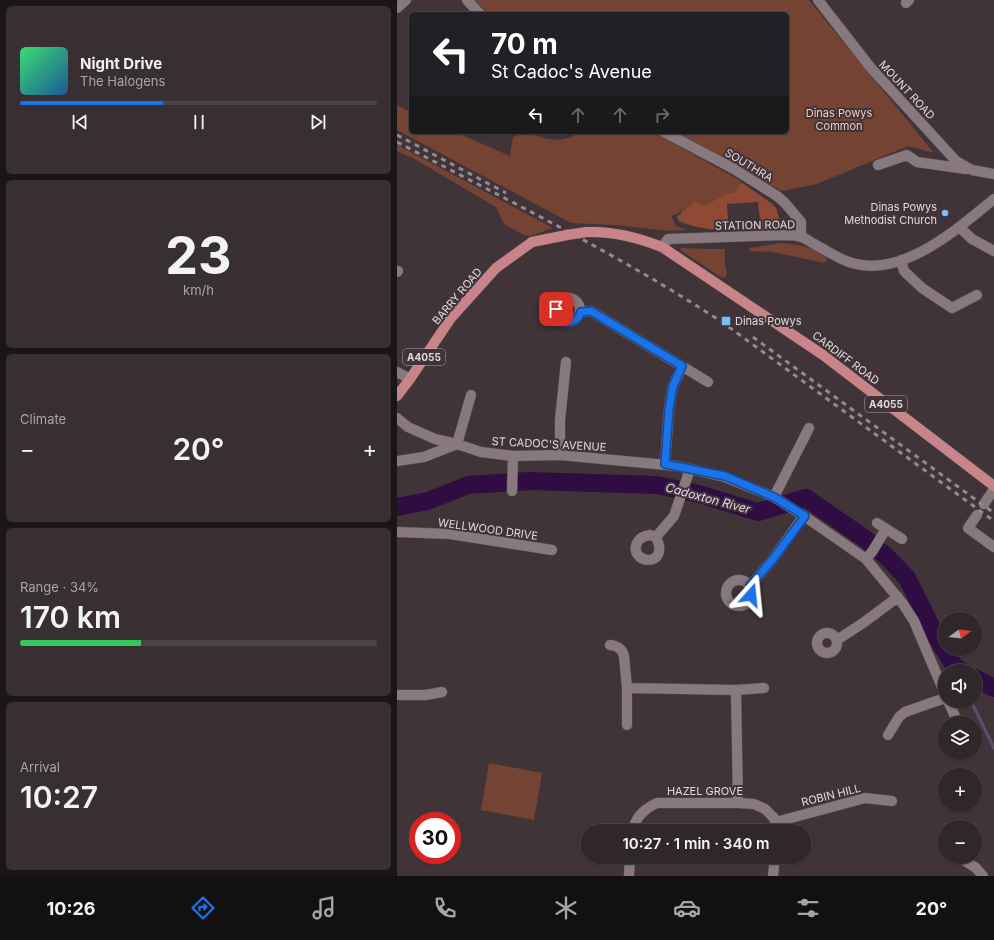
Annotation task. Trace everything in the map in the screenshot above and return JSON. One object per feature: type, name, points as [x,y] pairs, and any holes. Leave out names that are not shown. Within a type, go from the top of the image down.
[{"type":"main road","name":"BARRY ROAD","points":[[397,396],[451,318],[496,268],[533,242],[587,232]]},
{"type":"main road","name":"CARDIFF ROAD","points":[[587,232],[620,234],[641,239],[662,247],[823,355],[994,487]]},
{"type":"street","points":[[397,8],[406,0]]},
{"type":"street","points":[[467,0],[478,12]]},
{"type":"street","name":"MOUNT ROAD","points":[[818,0],[871,68],[956,161],[972,170],[994,174]]},
{"type":"street","name":"SOUTHRA","points":[[668,134],[734,169],[777,196],[801,222],[801,237]]},
{"type":"street","points":[[878,165],[907,155],[917,162],[972,170]]},
{"type":"street","name":"STATION ROAD","points":[[662,247],[668,239],[676,238],[783,235],[801,237],[852,263],[865,265],[888,264],[922,251],[959,227],[994,199]]},
{"type":"street","points":[[959,227],[972,240],[994,251]]},
{"type":"street","points":[[901,260],[904,271],[922,288],[951,308],[977,295]]},
{"type":"street","points":[[581,312],[591,311],[708,382]]},
{"type":"street","points":[[560,455],[560,420],[566,362]]},
{"type":"street","points":[[665,464],[669,409],[673,386],[682,366]]},
{"type":"street","points":[[397,372],[410,378]]},
{"type":"street","points":[[397,461],[424,457],[457,444],[471,396]]},
{"type":"street","name":"ST CADOC'S AVENUE","points":[[397,418],[409,427],[435,439],[481,452],[513,456],[560,455],[665,464],[725,476],[774,497],[869,556],[914,621],[938,678]]},
{"type":"street","points":[[774,497],[809,428]]},
{"type":"street","points":[[512,491],[513,456]]},
{"type":"street","points":[[656,537],[674,516],[690,469]]},
{"type":"street","points":[[983,504],[994,487]]},
{"type":"street","points":[[977,515],[968,528],[994,547]]},
{"type":"street","points":[[750,586],[773,559],[805,516]]},
{"type":"street","points":[[877,523],[901,539]]},
{"type":"street","points":[[869,556],[887,530]]},
{"type":"street","name":"WELLWOOD DRIVE","points":[[397,532],[450,534],[552,550]]},
{"type":"street","points":[[837,640],[898,597]]},
{"type":"street","points":[[610,645],[618,647],[623,653],[627,688],[627,725]]},
{"type":"street","points":[[627,688],[736,690],[763,688]]},
{"type":"street","points":[[736,690],[738,803]]},
{"type":"street","points":[[397,695],[442,692]]},
{"type":"street","points":[[887,735],[896,721],[905,712],[938,700]]},
{"type":"street","name":"ROBIN HILL","points":[[786,824],[865,798],[892,801]]},
{"type":"street","name":"HAZEL GROVE","points":[[635,824],[637,818],[642,812],[648,807],[657,803],[738,803],[754,804],[765,809],[775,818],[776,824]]},
{"type":"street","points":[[629,876],[630,864]]},
{"type":"street","points":[[773,876],[774,864]]},
{"type":"street","points":[[970,864],[977,868],[983,876]]},
{"type":"green space","name":"Dinas Powys Common","points":[[475,0],[809,0],[934,153],[908,146],[817,184],[782,191],[676,134],[789,134],[789,12],[486,12]]},
{"type":"green space","points":[[397,105],[409,111],[409,134],[460,134],[510,156],[513,137],[520,134],[558,140],[569,138],[576,134],[657,134],[741,181],[734,192],[727,193],[704,206],[695,201],[677,214],[671,216],[676,226],[687,230],[669,231],[614,225],[571,223],[397,130]]},
{"type":"green space","points":[[397,144],[553,228],[530,236],[524,235],[504,224],[496,207],[418,161],[397,151]]},
{"type":"green space","points":[[781,243],[799,245],[812,249],[827,259],[824,263],[772,252],[749,251],[750,248]]},
{"type":"green space","points":[[681,248],[725,249],[725,267],[727,275],[724,278],[721,277],[680,250]]},
{"type":"green space","points":[[489,763],[542,773],[534,820],[481,810]]},
{"type":"shaded area","points":[[741,182],[776,208],[782,228],[761,229],[758,202],[727,204],[729,231],[704,228],[679,221],[677,216],[695,201],[704,206],[727,193],[734,192]]},
{"type":"waterway","name":"Cadoxton River","points":[[397,507],[428,501],[468,485],[529,481],[657,485],[699,494],[758,512],[806,498],[864,538],[887,557],[907,578],[937,638],[953,664]]},
{"type":"waterway","name":"Cadoxton River","points":[[982,682],[994,688]]},
{"type":"waterway","points":[[974,708],[994,748]]},
{"type":"railway","points":[[397,135],[506,193]]},
{"type":"railway","points":[[397,142],[602,250],[683,297],[722,322],[994,521]]},
{"type":"railway","points":[[753,337],[994,513]]},
{"type":"place","name":"Dinas Powys Methodist Church","points":[[945,213]]},
{"type":"place","name":"Dinas Powys","points":[[726,321]]},
{"type":"route","points":[[556,309],[558,317],[563,322],[569,323],[577,319],[581,312],[591,311],[682,366],[673,386],[669,409],[665,464],[725,476],[774,497],[805,516],[773,559],[750,586],[751,595]]}]
